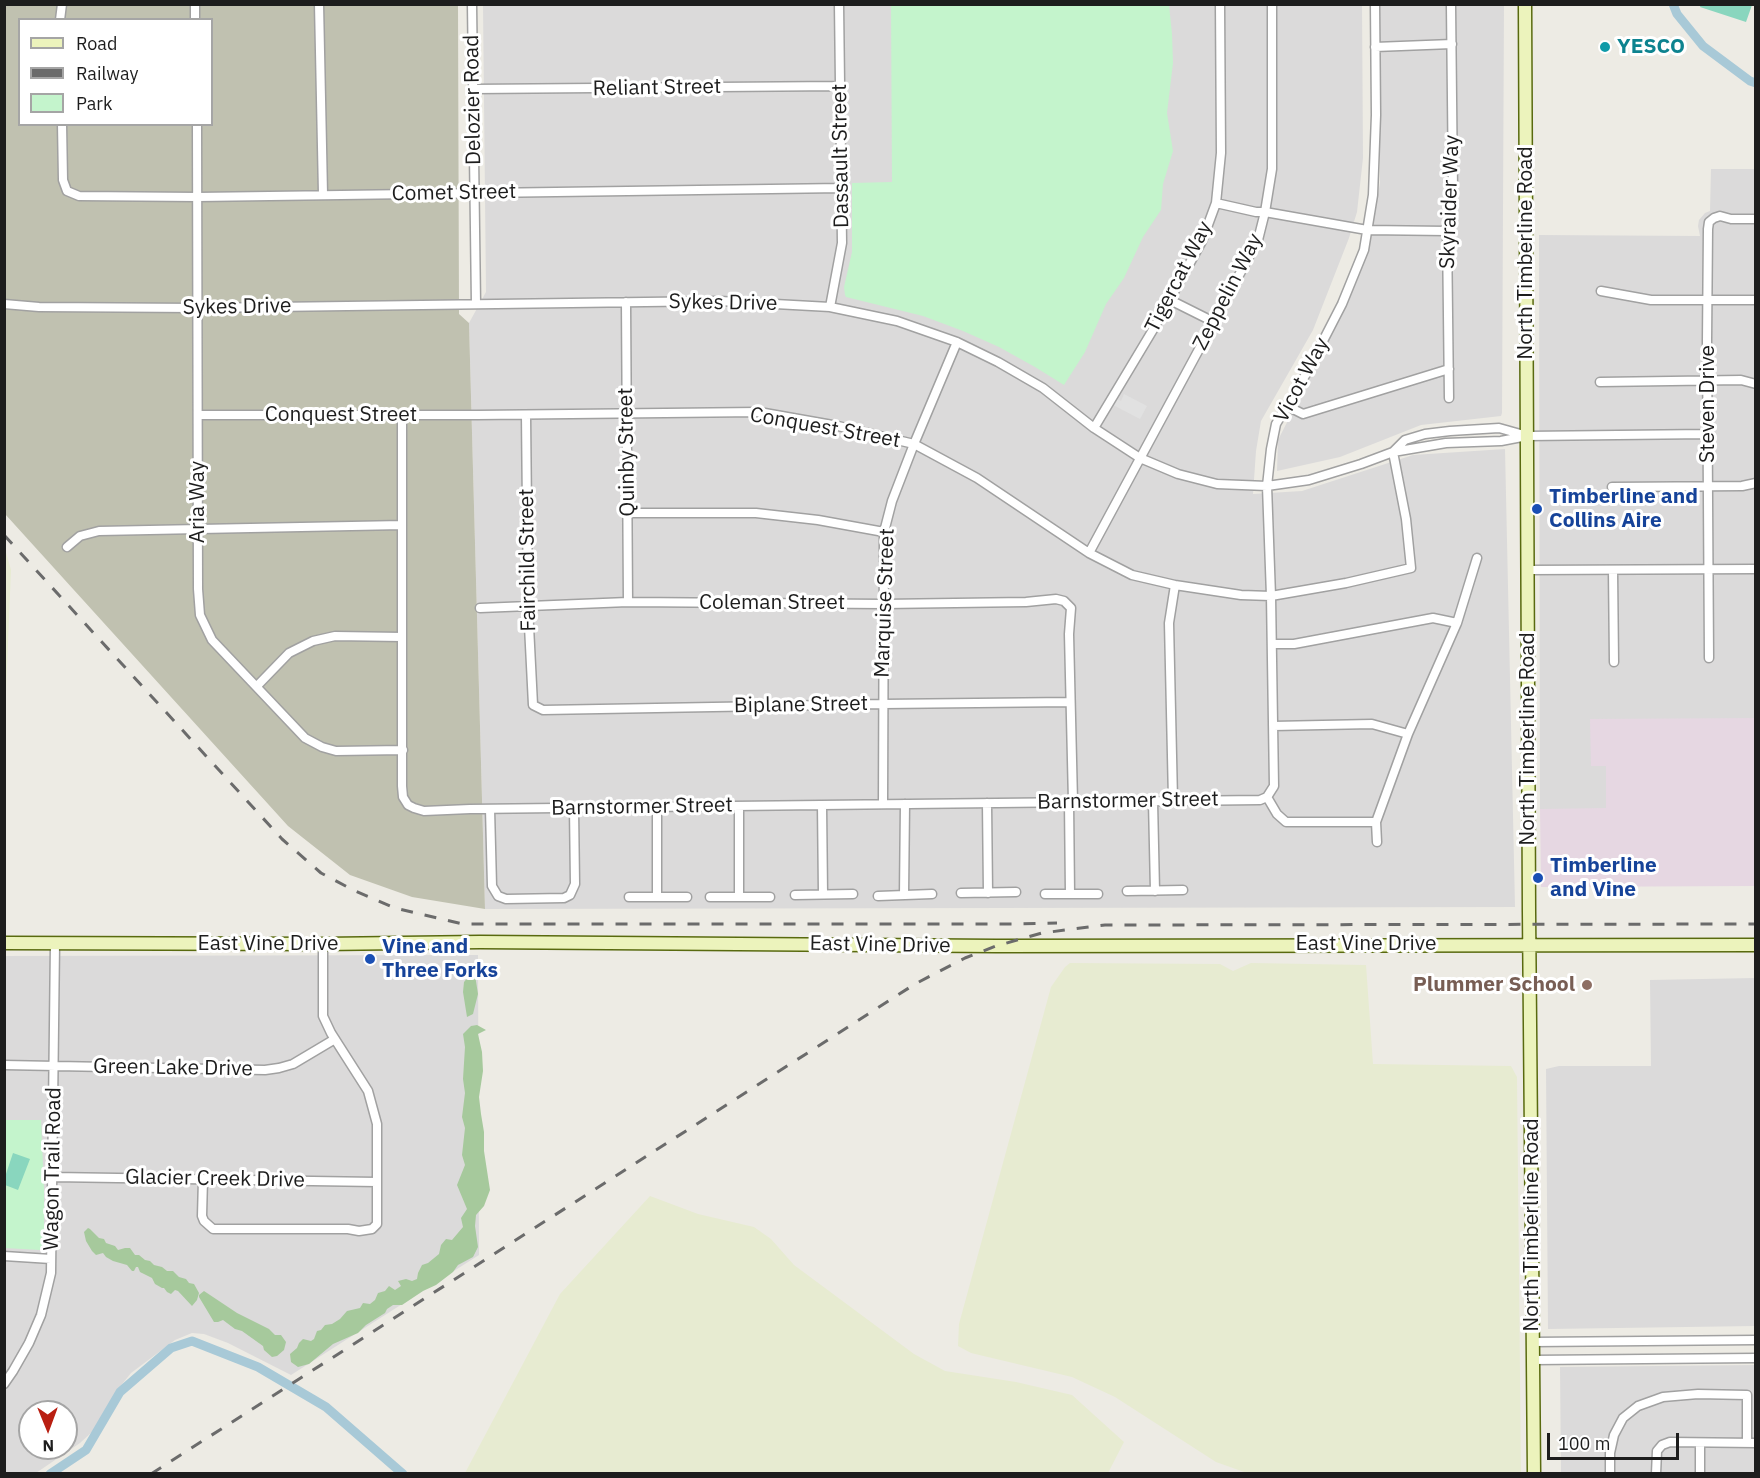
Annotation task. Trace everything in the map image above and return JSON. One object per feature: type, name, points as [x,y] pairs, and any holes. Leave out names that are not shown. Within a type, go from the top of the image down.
[{"type":"main road","name":"North Timberline Road","points":[[1525,4],[1534,1473]]},
{"type":"main road","name":"East Vine Drive","points":[[4,943],[492,942],[996,946],[1755,945]]},
{"type":"street","points":[[319,4],[323,194]]},
{"type":"street","name":"Delozier Road","points":[[472,4],[476,304]]},
{"type":"street","name":"Dassault Street","points":[[830,306],[842,243],[839,4]]},
{"type":"street","name":"Tigercat Way","points":[[1094,428],[1202,242],[1216,203],[1221,153],[1220,4]]},
{"type":"street","name":"Zeppelin Way","points":[[1089,553],[1258,240],[1272,168],[1272,4]]},
{"type":"street","name":"Vicot Way","points":[[1268,797],[1274,786],[1267,486],[1271,449],[1276,424],[1306,374],[1342,304],[1364,250],[1373,195],[1375,4]]},
{"type":"street","name":"Skyraider Way","points":[[1449,398],[1447,231],[1453,190],[1451,6]]},
{"type":"street","points":[[1375,47],[1452,44]]},
{"type":"street","name":"Reliant Street","points":[[473,89],[840,86]]},
{"type":"street","name":"Comet Street","points":[[62,126],[63,180],[67,191],[79,196],[95,198],[842,188]]},
{"type":"street","name":"Aria Way","points":[[196,126],[200,615],[212,640],[305,738],[336,751],[403,750]]},
{"type":"street","points":[[1216,203],[1256,212],[1367,230],[1447,231]]},
{"type":"street","name":"Steven Drive","points":[[1709,658],[1707,381],[1709,222],[1720,216],[1731,219],[1755,219]]},
{"type":"street","points":[[1601,291],[1651,300],[1755,300]]},
{"type":"street","points":[[1170,300],[1214,322]]},
{"type":"street","name":"Sykes Drive","points":[[4,304],[39,307],[198,308],[720,301],[830,306],[897,321],[957,342],[1043,388],[1094,428],[1140,458],[1178,474],[1217,484],[1267,486],[1309,480],[1393,452]]},
{"type":"street","name":"Quinby Street","points":[[626,302],[628,602]]},
{"type":"street","name":"Marquise Street","points":[[883,804],[884,532],[892,501],[957,342]]},
{"type":"street","points":[[1287,406],[1303,414],[1449,369]]},
{"type":"street","points":[[1600,382],[1749,381],[1755,384]]},
{"type":"street","name":"Conquest Street","points":[[198,416],[759,412],[838,426],[914,444],[978,477],[1089,553],[1132,575],[1174,585],[1241,595],[1271,596],[1346,583],[1411,568],[1406,519],[1393,452]]},
{"type":"street","name":"Barnstormer Street","points":[[402,415],[403,797],[408,805],[424,811],[1260,800],[1268,797]]},
{"type":"street","name":"Fairchild Street","points":[[526,415],[528,606],[533,705]]},
{"type":"street","points":[[1393,452],[1405,440],[1425,434],[1450,431],[1499,428],[1527,436]]},
{"type":"street","points":[[1393,452],[1446,443],[1501,441],[1527,436],[1708,434]]},
{"type":"street","points":[[1612,487],[1742,486],[1755,483]]},
{"type":"street","points":[[628,513],[756,513],[818,520],[884,532]]},
{"type":"street","points":[[67,547],[80,536],[99,531],[402,525]]},
{"type":"street","points":[[1377,842],[1376,822],[1408,734],[1457,623],[1477,558]]},
{"type":"street","points":[[1528,570],[1755,569]]},
{"type":"street","points":[[1613,570],[1614,662]]},
{"type":"street","points":[[1173,800],[1169,623],[1174,585]]},
{"type":"street","name":"Coleman Street","points":[[480,608],[628,602],[884,604],[1026,602],[1056,599],[1064,601],[1071,608],[1070,702]]},
{"type":"street","points":[[1272,644],[1294,644],[1433,618],[1457,623]]},
{"type":"street","points":[[256,686],[289,653],[313,641],[335,636],[402,637]]},
{"type":"street","points":[[1070,702],[1070,894]]},
{"type":"street","name":"Biplane Street","points":[[533,705],[543,710],[1070,702]]},
{"type":"street","points":[[1273,726],[1372,724],[1408,734]]},
{"type":"street","points":[[1268,797],[1277,814],[1286,822],[1376,822]]},
{"type":"street","points":[[1154,801],[1155,891]]},
{"type":"street","points":[[987,803],[988,893]]},
{"type":"street","points":[[904,895],[905,804]]},
{"type":"street","points":[[822,805],[823,894]]},
{"type":"street","points":[[738,806],[740,897]]},
{"type":"street","points":[[657,807],[657,897]]},
{"type":"street","points":[[490,809],[492,886],[498,896],[506,899],[564,898],[570,895],[575,884],[574,808]]},
{"type":"street","points":[[1127,891],[1183,890]]},
{"type":"street","points":[[961,893],[1016,892]]},
{"type":"street","points":[[795,895],[853,894]]},
{"type":"street","points":[[878,896],[932,894]]},
{"type":"street","points":[[1045,894],[1098,894]]},
{"type":"street","points":[[629,897],[687,897]]},
{"type":"street","points":[[710,897],[770,897]]},
{"type":"street","name":"Wagon Trail Road","points":[[4,1384],[28,1343],[40,1315],[51,1273],[55,943]]},
{"type":"street","points":[[203,1179],[202,1216],[213,1229],[348,1229],[359,1232],[372,1229],[377,1224],[378,1127],[368,1091],[323,1016],[323,944]]},
{"type":"street","name":"Green Lake Drive","points":[[4,1065],[265,1070],[293,1064],[335,1039]]},
{"type":"street","name":"Glacier Creek Drive","points":[[53,1177],[377,1182]]},
{"type":"street","points":[[4,1256],[51,1259]]},
{"type":"street","points":[[1533,1342],[1755,1340]]},
{"type":"street","points":[[1533,1360],[1755,1358]]},
{"type":"street","points":[[1610,1473],[1610,1453],[1614,1435],[1623,1418],[1638,1406],[1663,1397],[1698,1394],[1747,1395],[1751,1443],[1670,1442],[1662,1444],[1657,1451],[1656,1473]]},
{"type":"street","points":[[1700,1443],[1700,1473]]},
{"type":"shaded area","points":[[5,5],[458,5],[459,314],[469,323],[485,909],[412,897],[350,875],[288,826],[5,514]]},
{"type":"shaded area","points":[[483,5],[1362,5],[1363,158],[1357,212],[1313,330],[1261,421],[1253,494],[1302,491],[1413,455],[1505,449],[1515,907],[485,909],[469,323],[486,292]]},
{"type":"shaded area","points":[[1380,5],[1504,5],[1502,413],[1501,416],[1421,425],[1340,457],[1277,471],[1278,440],[1331,336],[1369,246],[1380,183]]},
{"type":"shaded area","points":[[1711,169],[1755,169],[1755,718],[1591,766],[1606,766],[1606,809],[1540,809],[1539,235],[1700,236],[1699,220],[1710,211]]},
{"type":"shaded area","points":[[1124,394],[1147,406],[1140,419],[1113,405],[1117,399],[1121,401]]},
{"type":"shaded area","points":[[5,549],[11,570],[5,716]]},
{"type":"shaded area","points":[[1755,718],[1755,886],[1541,887],[1540,809],[1606,808],[1606,766],[1591,766],[1590,719]]},
{"type":"shaded area","points":[[478,955],[479,1255],[291,1375],[228,1343],[204,1334],[192,1333],[175,1340],[131,1373],[92,1432],[78,1444],[78,1400],[18,1400],[18,1460],[55,1460],[36,1473],[5,1473],[4,956]]},
{"type":"shaded area","points":[[1070,963],[1220,964],[1233,971],[1251,963],[1366,965],[1373,1064],[1511,1066],[1517,1077],[1521,1473],[1247,1473],[1216,1462],[1115,1397],[1072,1377],[971,1353],[958,1346],[959,1324],[1051,987]]},
{"type":"shaded area","points":[[1755,978],[1755,1326],[1548,1329],[1546,1069],[1559,1066],[1651,1066],[1650,980]]},
{"type":"shaded area","points":[[650,1196],[698,1214],[754,1227],[771,1239],[794,1265],[914,1354],[945,1371],[1016,1382],[1072,1395],[1124,1442],[1108,1473],[465,1473],[560,1294]]},
{"type":"shaded area","points":[[1755,1365],[1755,1473],[1561,1473],[1560,1367]]},
{"type":"green space","points":[[1701,4],[1752,5],[1746,22],[1700,7]]},
{"type":"green space","points":[[891,5],[1169,5],[1173,63],[1167,113],[1173,151],[1163,184],[1161,210],[1143,237],[1124,278],[1106,304],[1085,352],[1064,385],[999,347],[963,331],[923,316],[845,295],[844,287],[852,252],[852,183],[892,182]]},
{"type":"green space","points":[[472,964],[476,968],[478,994],[473,1014],[467,1017],[463,992],[464,982],[470,975],[468,967]]},
{"type":"green space","points":[[477,1025],[486,1030],[478,1034],[483,1071],[479,1097],[490,1190],[484,1206],[476,1215],[478,1247],[473,1257],[458,1265],[453,1272],[436,1285],[402,1305],[393,1305],[358,1333],[333,1344],[309,1364],[298,1367],[291,1362],[290,1354],[303,1339],[311,1341],[317,1331],[325,1325],[340,1319],[347,1311],[360,1308],[363,1303],[370,1304],[378,1293],[385,1291],[389,1286],[395,1290],[401,1286],[398,1281],[417,1279],[422,1265],[439,1254],[441,1245],[446,1239],[452,1240],[463,1227],[461,1218],[467,1209],[457,1185],[465,1165],[462,1155],[465,1128],[462,1117],[465,1093],[463,1034],[471,1026]]},
{"type":"green space","points":[[4,1120],[41,1120],[44,1247],[40,1250],[5,1248]]},
{"type":"green space","points":[[13,1153],[30,1159],[18,1190],[5,1185],[5,1177]]},
{"type":"green space","points":[[88,1228],[118,1250],[130,1248],[135,1255],[167,1271],[173,1271],[179,1277],[194,1284],[199,1293],[197,1300],[192,1306],[178,1291],[175,1290],[171,1294],[167,1292],[155,1284],[152,1278],[140,1272],[138,1267],[132,1271],[127,1265],[113,1261],[103,1253],[96,1255],[86,1241],[84,1232]]},
{"type":"green space","points":[[204,1291],[237,1313],[269,1329],[275,1335],[281,1335],[286,1342],[284,1350],[272,1357],[263,1346],[242,1331],[223,1320],[214,1322],[199,1297]]},
{"type":"waterway","points":[[1673,4],[1677,14],[1703,46],[1756,83]]},
{"type":"waterway","points":[[50,1474],[86,1450],[120,1392],[171,1348],[192,1341],[258,1367],[326,1407],[403,1474]]},
{"type":"railway","points":[[4,535],[282,839],[321,873],[395,908],[463,924],[1057,923]]},
{"type":"railway","points":[[151,1474],[915,984],[965,958],[996,946],[1042,933],[1105,925],[1756,924]]},
{"type":"place","name":"YESCO","points":[[1605,47]]},
{"type":"place","name":"Timberline and Collins Aire","points":[[1537,509]]},
{"type":"place","name":"Timberline and Vine","points":[[1538,878]]},
{"type":"place","name":"Vine and Three Forks","points":[[370,959]]},
{"type":"place","name":"Plummer School","points":[[1587,985]]}]
